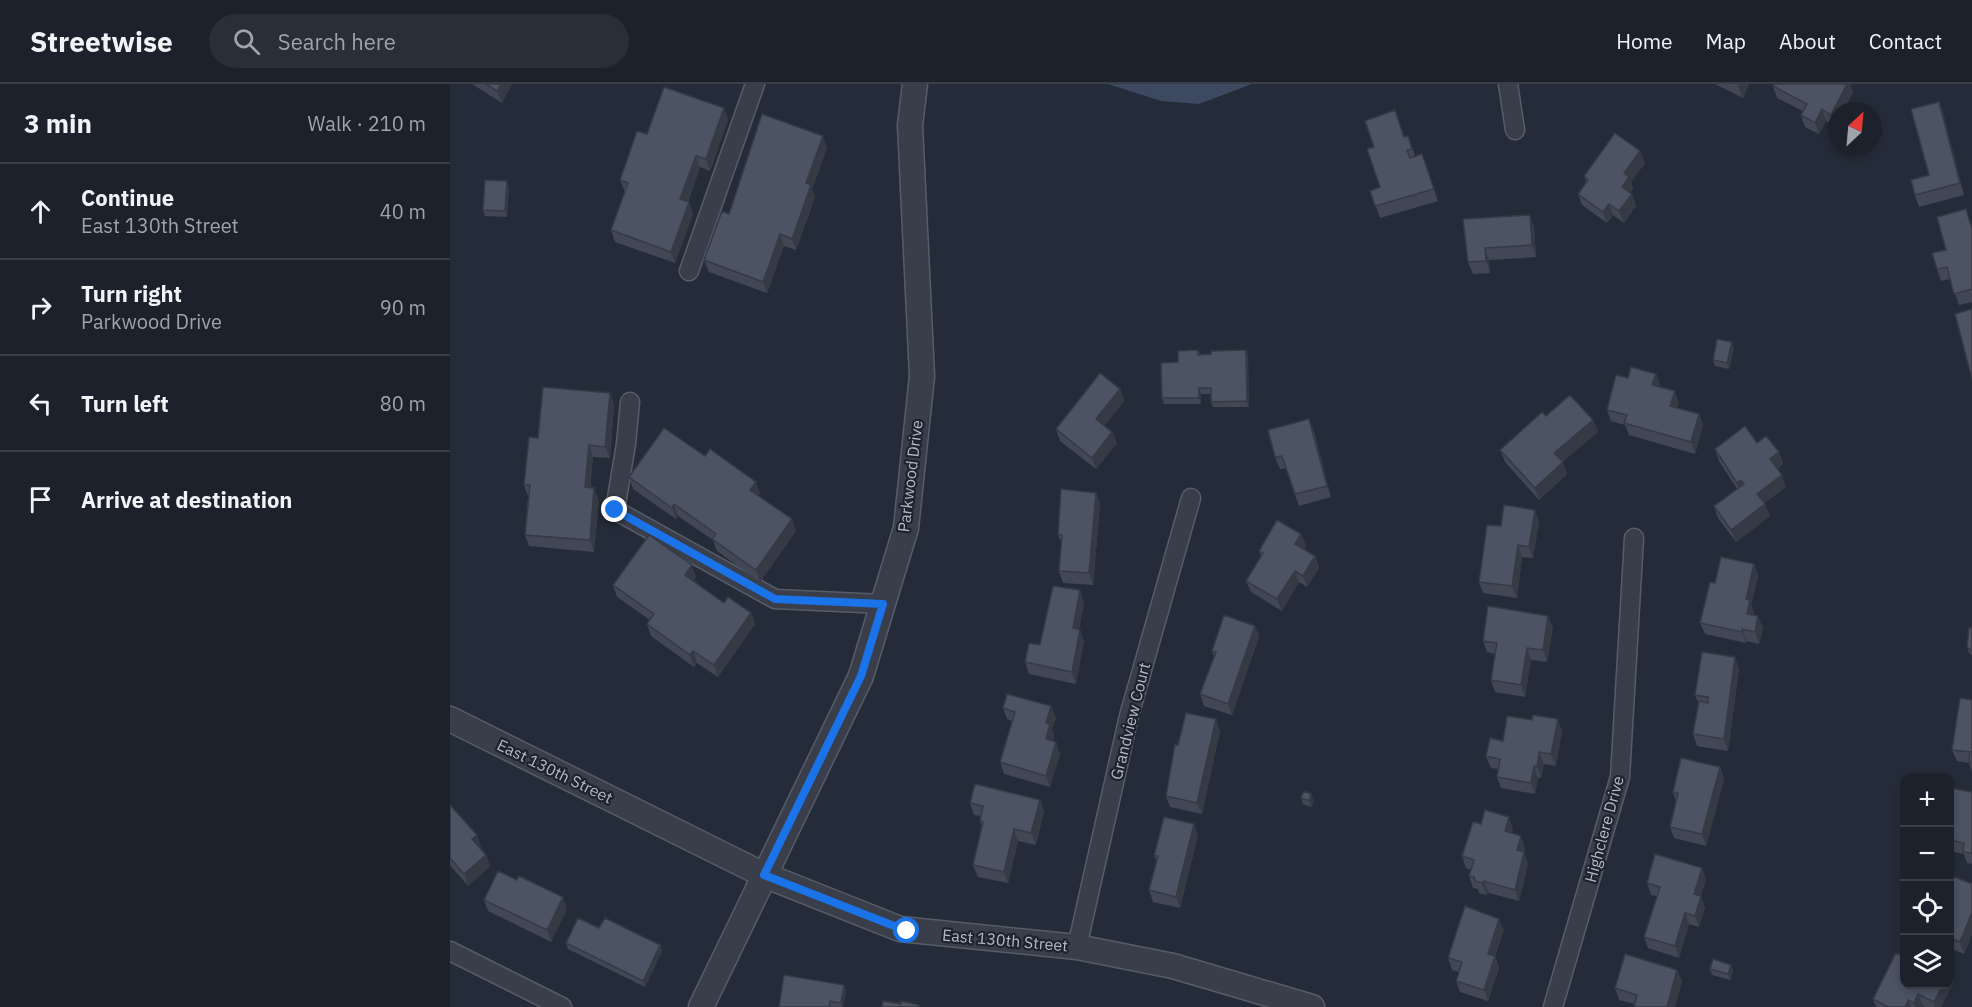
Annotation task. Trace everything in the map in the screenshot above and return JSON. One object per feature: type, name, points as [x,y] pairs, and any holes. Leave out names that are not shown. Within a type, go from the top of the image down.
[{"type":"street","points":[[689,271],[756,84]]},
{"type":"street","name":"Parkwood Drive","points":[[701,1007],[861,676],[906,528],[921,376],[910,125],[915,84]]},
{"type":"street","points":[[1508,84],[1515,130]]},
{"type":"street","points":[[630,402],[626,444],[615,510],[775,599],[883,604]]},
{"type":"street","name":"Grandview Court","points":[[1077,946],[1129,716],[1191,498]]},
{"type":"street","name":"Highclere Drive","points":[[1553,1007],[1620,777],[1634,538]]},
{"type":"street","name":"East 130th Street","points":[[450,719],[764,875],[907,931],[1077,946],[1173,966],[1312,1007]]},
{"type":"street","points":[[450,951],[562,1007]]},
{"type":"water","points":[[1108,84],[1252,84],[1199,104],[1161,101]]},
{"type":"building","points":[[486,84],[501,84],[497,91]]},
{"type":"building","points":[[1774,84],[1847,84],[1838,102],[1828,102],[1828,113],[1822,109],[1815,123],[1801,115],[1807,104],[1773,86]]},
{"type":"building","points":[[664,87],[724,108],[706,159],[696,156],[680,199],[689,202],[671,252],[611,230],[628,183],[620,180],[637,131],[647,134]]},
{"type":"building","points":[[1939,102],[1960,183],[1915,195],[1911,180],[1929,175],[1911,109]]},
{"type":"building","points":[[1395,110],[1404,137],[1408,136],[1412,149],[1407,150],[1410,158],[1422,154],[1434,189],[1375,206],[1370,191],[1380,187],[1367,149],[1374,147],[1365,121]]},
{"type":"building","points":[[762,114],[823,136],[806,183],[811,185],[792,239],[780,234],[763,282],[704,260],[722,211],[729,214]]},
{"type":"building","points":[[1615,133],[1640,151],[1624,173],[1629,177],[1622,187],[1632,194],[1619,211],[1609,204],[1603,212],[1578,194],[1588,180],[1584,176]]},
{"type":"building","points":[[485,180],[507,181],[505,211],[483,210]]},
{"type":"building","points":[[1966,209],[1972,229],[1972,289],[1954,294],[1947,267],[1937,269],[1932,253],[1946,250],[1937,217]]},
{"type":"building","points":[[1530,215],[1532,245],[1485,248],[1486,261],[1468,262],[1463,219]]},
{"type":"building","points":[[1972,309],[1972,379],[1955,314]]},
{"type":"building","points":[[1717,339],[1732,342],[1727,363],[1713,360]]},
{"type":"building","points":[[1198,350],[1198,355],[1211,354],[1211,351],[1246,350],[1247,401],[1211,402],[1211,388],[1199,388],[1199,398],[1162,398],[1161,363],[1178,362],[1178,351]]},
{"type":"building","points":[[1631,367],[1656,374],[1652,385],[1675,391],[1670,406],[1699,414],[1691,442],[1624,423],[1627,415],[1607,410],[1616,375],[1628,378]]},
{"type":"building","points":[[1100,373],[1120,389],[1096,419],[1112,432],[1092,458],[1056,429]]},
{"type":"building","points":[[543,387],[610,393],[605,447],[589,445],[585,487],[594,488],[590,540],[525,535],[530,485],[524,485],[529,437],[538,438]]},
{"type":"building","points":[[1570,395],[1593,420],[1554,453],[1563,462],[1535,488],[1500,450],[1542,412],[1546,416]]},
{"type":"building","points":[[1309,419],[1327,486],[1295,494],[1282,456],[1275,457],[1268,430]]},
{"type":"building","points":[[1745,426],[1757,443],[1766,436],[1779,452],[1770,459],[1782,475],[1757,494],[1765,504],[1731,530],[1714,506],[1744,484],[1741,480],[1737,483],[1715,449]]},
{"type":"building","points":[[664,428],[705,456],[710,449],[756,482],[750,490],[792,519],[756,570],[712,539],[716,534],[674,504],[672,508],[629,477]]},
{"type":"building","points":[[1061,489],[1096,493],[1089,573],[1059,571],[1062,535],[1058,535]]},
{"type":"building","points":[[1504,505],[1535,510],[1529,547],[1518,545],[1512,586],[1479,582],[1487,525],[1501,526]]},
{"type":"building","points":[[1277,520],[1301,534],[1295,544],[1315,556],[1303,576],[1295,571],[1277,599],[1246,581],[1263,553],[1259,551]]},
{"type":"building","points":[[649,535],[692,565],[685,575],[724,603],[728,597],[751,613],[714,665],[693,651],[690,655],[647,624],[654,614],[613,585]]},
{"type":"building","points":[[1721,557],[1754,564],[1746,599],[1750,600],[1747,614],[1758,616],[1755,632],[1742,629],[1742,632],[1700,623],[1710,582],[1715,583]]},
{"type":"building","points":[[1053,586],[1080,590],[1073,628],[1080,630],[1072,672],[1025,662],[1029,643],[1040,645]]},
{"type":"building","points":[[1488,606],[1548,616],[1543,650],[1527,648],[1521,685],[1491,680],[1497,643],[1483,641]]},
{"type":"building","points":[[1224,615],[1255,626],[1228,704],[1200,694],[1216,652],[1212,651]]},
{"type":"building","points":[[1972,627],[1972,651],[1967,647],[1969,628]]},
{"type":"building","points":[[1702,652],[1735,657],[1724,739],[1693,734],[1699,701],[1708,703],[1708,697],[1695,695]]},
{"type":"building","points":[[1007,694],[1051,706],[1046,723],[1050,724],[1046,739],[1056,742],[1046,776],[1000,762],[1015,712],[1003,708]]},
{"type":"building","points":[[1960,698],[1972,700],[1972,763],[1969,762],[1970,752],[1952,750]]},
{"type":"building","points":[[1186,713],[1216,719],[1197,803],[1166,796],[1175,744],[1178,745]]},
{"type":"building","points":[[1533,715],[1558,719],[1551,754],[1539,752],[1537,767],[1534,766],[1531,783],[1497,777],[1500,759],[1486,756],[1490,738],[1503,741],[1507,716],[1532,720]]},
{"type":"building","points":[[1681,758],[1720,767],[1702,834],[1670,827],[1678,793],[1673,792]]},
{"type":"building","points":[[975,784],[1040,800],[1031,833],[1014,829],[1004,872],[973,865],[983,822],[980,821],[983,806],[970,803]]},
{"type":"building","points":[[1954,789],[1972,792],[1972,853],[1963,852],[1964,843],[1954,841]]},
{"type":"building","points":[[1304,791],[1311,794],[1309,801],[1301,798]]},
{"type":"building","points":[[450,805],[477,835],[472,839],[486,855],[464,874],[450,858]]},
{"type":"building","points":[[1485,810],[1509,817],[1505,831],[1521,836],[1517,850],[1524,852],[1515,890],[1484,881],[1482,883],[1475,881],[1474,877],[1469,876],[1474,860],[1462,856],[1473,822],[1481,824]]},
{"type":"building","points":[[1164,817],[1194,824],[1176,897],[1149,890],[1158,856],[1154,856]]},
{"type":"building","points":[[1655,854],[1702,868],[1694,894],[1701,896],[1695,916],[1685,913],[1675,946],[1644,937],[1660,887],[1647,883]]},
{"type":"building","points":[[498,871],[517,880],[519,876],[563,897],[547,930],[484,900]]},
{"type":"building","points":[[1954,877],[1972,884],[1972,912],[1960,942],[1954,940]]},
{"type":"building","points":[[1465,906],[1499,919],[1488,954],[1495,956],[1484,990],[1456,981],[1462,962],[1448,958]]},
{"type":"building","points":[[578,918],[599,928],[605,918],[660,945],[643,981],[566,943]]},
{"type":"building","points":[[1896,953],[1900,955],[1900,989],[1940,989],[1934,1002],[1918,994],[1914,1003],[1908,1000],[1905,1007],[1888,1007],[1873,999]]},
{"type":"building","points":[[1625,954],[1677,970],[1667,1007],[1634,1007],[1637,995],[1615,988]]},
{"type":"building","points":[[1713,959],[1731,965],[1728,974],[1710,969]]},
{"type":"building","points":[[784,975],[844,985],[841,1003],[830,1001],[829,1007],[779,1007]]},
{"type":"building","points":[[883,1001],[901,1004],[901,1001],[919,1005],[919,1007],[882,1007]]},
{"type":"route","points":[[615,510],[775,599],[883,604],[861,676],[764,875],[907,931]]}]
